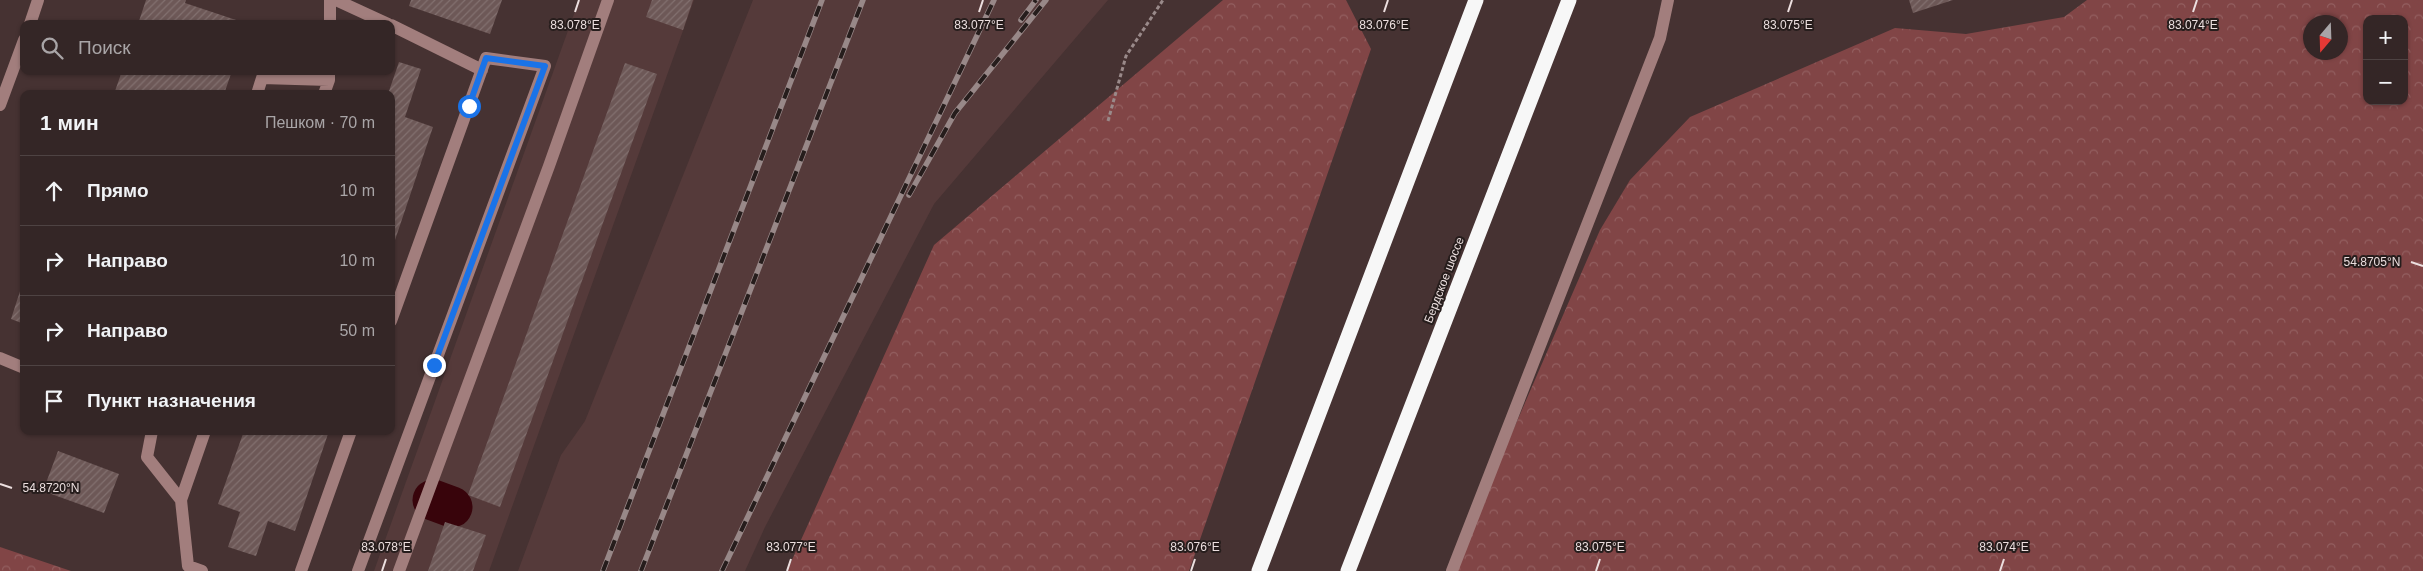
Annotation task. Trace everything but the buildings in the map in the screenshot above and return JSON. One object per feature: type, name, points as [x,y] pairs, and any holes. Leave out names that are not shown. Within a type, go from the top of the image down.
[{"type":"highway","points":[[1259,571],[1476,0]]},
{"type":"highway","name":"Бердское шоссе","points":[[1348,571],[1569,0]]},
{"type":"street","points":[[31,20],[38,0]]},
{"type":"street","points":[[330,0],[330,20]]},
{"type":"street","points":[[336,0],[381,20]]},
{"type":"street","points":[[399,571],[608,0]]},
{"type":"street","points":[[1452,571],[1660,38],[1668,0]]},
{"type":"street","points":[[395,26],[482,70]]},
{"type":"street","points":[[0,105],[20,51]]},
{"type":"street","points":[[358,571],[545,66],[486,58],[395,310]]},
{"type":"street","points":[[259,90],[262,78],[329,76],[325,90]]},
{"type":"street","points":[[0,358],[20,366]]},
{"type":"street","points":[[151,435],[147,457],[180,500]]},
{"type":"street","points":[[202,571],[188,566],[180,500],[204,435]]},
{"type":"street","points":[[301,571],[350,435]]},
{"type":"path","points":[[1108,121],[1126,56],[1163,0]]},
{"type":"shaded area","points":[[579,0],[694,0],[489,571],[374,571]]},
{"type":"shaded area","points":[[753,0],[1108,0],[934,204],[765,527],[745,571],[518,571],[561,455],[585,421]]},
{"type":"green space","points":[[1223,0],[1346,0],[1371,49],[1189,571],[787,571],[934,245]]},
{"type":"green space","points":[[2087,0],[2423,0],[2423,571],[1452,571],[1600,230],[1630,180],[1690,117],[1895,28],[1966,34],[2064,17]]},
{"type":"green space","points":[[0,547],[71,571],[0,571]]},
{"type":"waterway","points":[[433,500],[452,507]]},
{"type":"railway","points":[[603,571],[822,0]]},
{"type":"railway","points":[[641,571],[863,0]]},
{"type":"railway","points":[[722,571],[994,0]]},
{"type":"railway","points":[[1021,20],[1036,0]]},
{"type":"railway","points":[[909,195],[955,113],[1046,0]]},
{"type":"route","points":[[434,365],[545,66],[486,58],[469,106]]}]
